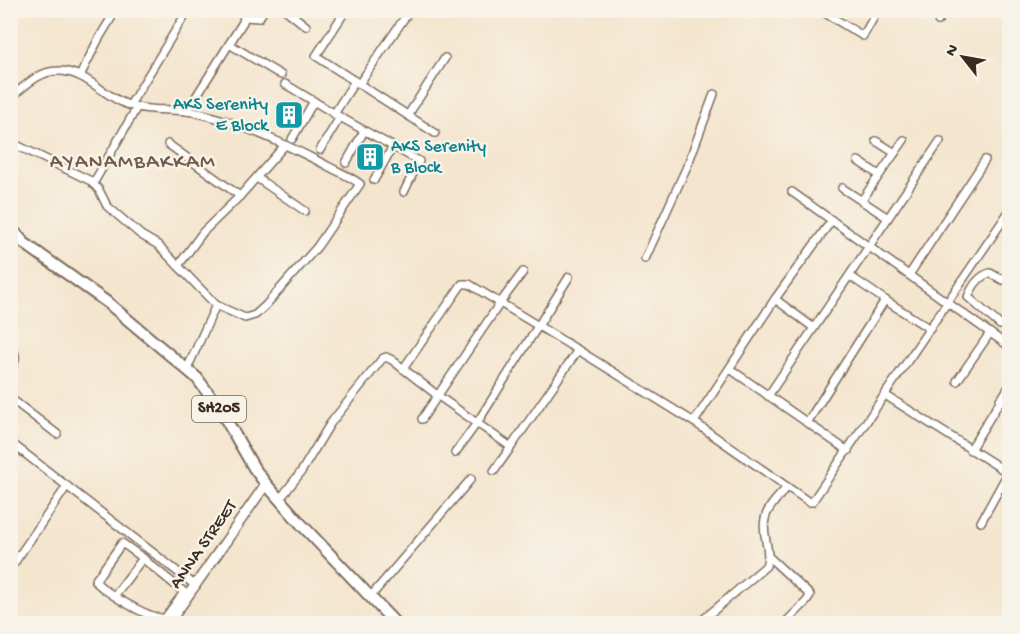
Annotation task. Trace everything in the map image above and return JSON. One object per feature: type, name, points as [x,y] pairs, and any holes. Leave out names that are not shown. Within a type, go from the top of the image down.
[{"type":"main road","name":"SH205","points":[[10,227],[24,243],[108,303],[197,378],[221,411],[254,468],[266,484],[396,624]]},
{"type":"street","points":[[80,76],[116,10]]},
{"type":"street","points":[[93,184],[133,106],[188,10]]},
{"type":"street","points":[[187,111],[243,22],[242,14],[259,18],[264,10]]},
{"type":"street","points":[[346,10],[316,56],[435,133]]},
{"type":"street","points":[[320,150],[357,82],[410,10]]},
{"type":"street","points":[[820,10],[863,36],[878,10]]},
{"type":"street","points":[[938,21],[945,10]]},
{"type":"street","points":[[288,11],[306,26]]},
{"type":"street","points":[[229,44],[281,75]]},
{"type":"street","points":[[408,115],[445,58]]},
{"type":"street","points":[[10,98],[36,77],[46,73],[56,71],[80,76],[124,103],[133,106],[148,110],[196,112],[225,121],[285,145],[361,186],[317,247],[265,306],[255,315],[245,318],[216,305],[158,245],[141,235],[114,212],[93,184],[70,170],[48,162],[10,142]]},
{"type":"street","points":[[285,84],[363,131],[419,161],[404,192]]},
{"type":"street","points":[[645,259],[688,164],[714,94]]},
{"type":"street","points":[[292,139],[314,101]]},
{"type":"street","points":[[346,164],[363,131]]},
{"type":"street","points":[[862,200],[904,140]]},
{"type":"street","points":[[876,141],[895,153]]},
{"type":"street","points":[[768,396],[940,141]]},
{"type":"street","points":[[168,144],[240,196]]},
{"type":"street","points":[[178,266],[203,232],[257,178],[285,145]]},
{"type":"street","points":[[374,180],[392,147]]},
{"type":"street","points":[[909,275],[985,160]]},
{"type":"street","points":[[858,161],[879,176]]},
{"type":"street","points":[[257,178],[305,211]]},
{"type":"street","points":[[842,188],[888,218]]},
{"type":"street","points":[[792,192],[1010,347]]},
{"type":"street","points":[[403,369],[462,284],[469,284],[694,422],[808,502],[812,502],[1010,210]]},
{"type":"street","points":[[694,422],[775,299],[831,220]]},
{"type":"street","points":[[1010,270],[1003,280],[990,273],[983,275],[968,298],[1000,325],[1006,325],[1010,320]]},
{"type":"street","points":[[422,419],[523,272]]},
{"type":"street","points":[[849,276],[930,329]]},
{"type":"street","points":[[455,453],[477,423],[569,277]]},
{"type":"street","points":[[958,286],[969,294]]},
{"type":"street","points":[[775,299],[814,328]]},
{"type":"street","points":[[807,423],[885,300]]},
{"type":"street","points":[[187,369],[216,305]]},
{"type":"street","points":[[957,381],[990,333]]},
{"type":"street","points":[[10,345],[16,356],[10,371]]},
{"type":"street","points":[[494,471],[578,350]]},
{"type":"street","points":[[280,499],[301,472],[330,424],[386,357],[511,447]]},
{"type":"street","points":[[730,369],[848,451]]},
{"type":"street","points":[[970,450],[1010,385]]},
{"type":"street","points":[[885,395],[1009,474],[981,522]]},
{"type":"street","points":[[10,398],[57,434]]},
{"type":"street","points":[[1000,399],[1010,405]]},
{"type":"street","points":[[10,442],[196,586]]},
{"type":"street","points":[[370,596],[471,479]]},
{"type":"street","name":"ANNA STREET","points":[[168,624],[266,484]]},
{"type":"street","points":[[10,569],[67,486]]},
{"type":"street","points":[[698,624],[766,566],[769,557],[765,519],[768,511],[787,487]]},
{"type":"street","points":[[120,545],[125,545],[184,592],[165,618],[158,619],[146,615],[115,595],[95,581],[120,545]]},
{"type":"street","points":[[115,595],[153,554]]},
{"type":"street","points":[[769,557],[810,595],[784,624]]},
{"type":"place","name":"AKS Serenity E Block","points":[[289,115]]},
{"type":"place","name":"AKS Serenity B Block","points":[[370,157]]},
{"type":"district","name":"AYANAMBAKKAM","points":[[133,163]]}]
